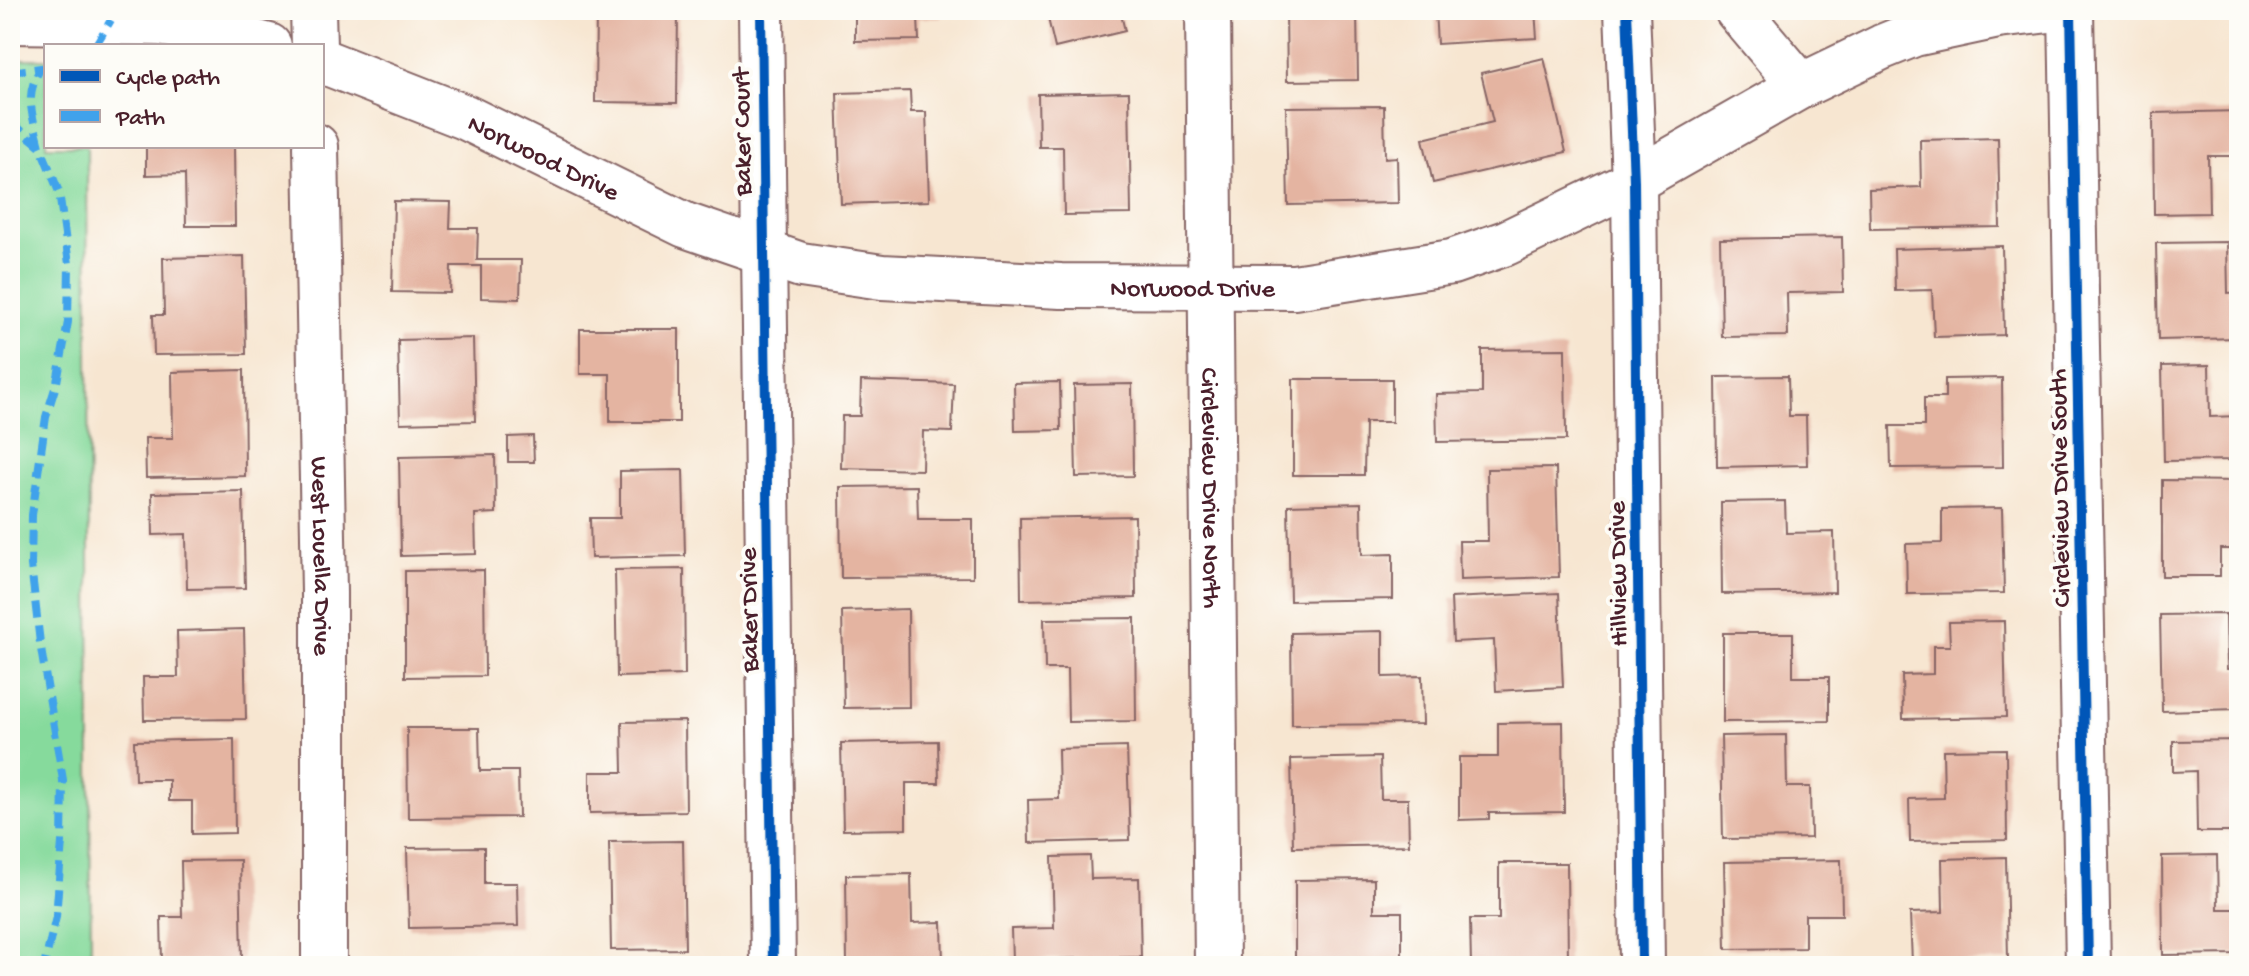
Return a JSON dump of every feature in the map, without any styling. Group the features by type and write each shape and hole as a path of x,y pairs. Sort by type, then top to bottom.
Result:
{"street":[{"path":"313,10 314,44"},
{"name":"Baker Court","path":"761,10 765,254"},
{"name":"Circleview Drive North","path":"1208,10 1217,966"},
{"name":"Hillview Drive","path":"1627,10 1634,181 1642,966"},
{"path":"1737,10 1801,86"},
{"name":"Norwood Drive","path":"324,62 465,117 685,225 801,265 882,277 1061,286 1294,287 1452,262 1506,243 1634,181 1801,86 1882,47 1914,34 1998,16 2049,10"},
{"name":"Circleview Drive South","path":"2071,10 2088,966"},
{"path":"10,21 159,23 216,32 261,44"},
{"name":"West Louella Drive","path":"316,148 324,593 324,966"},
{"name":"Baker Drive","path":"765,254 773,966"}],"green space":[{"path":"10,59 44,59 44,148 87,148 91,966 10,966"}],"building":[{"path":"596,10 678,10 677,103 595,102"},
{"path":"855,10 940,10 941,18 918,18 919,40 855,41"},
{"path":"1046,10 1120,10 1125,31 1055,48"},
{"path":"1286,10 1357,10 1358,80 1287,81"},
{"path":"1435,10 1535,10 1537,38 1437,44"},
{"path":"1544,58 1566,152 1433,183 1423,139 1493,122 1481,73"},
{"path":"910,91 911,112 926,112 929,201 841,204 837,93"},
{"path":"1129,92 1131,214 1064,215 1063,147 1039,147 1038,94"},
{"path":"1384,106 1385,158 1397,157 1398,203 1288,205 1286,107"},
{"path":"2239,111 2239,156 2208,156 2209,213 2154,214 2153,113"},
{"path":"1998,138 2000,227 1870,229 1869,189 1921,187 1920,140"},
{"path":"146,148 234,148 235,226 186,226 185,174 146,175"},
{"path":"394,201 451,202 450,228 478,228 477,260 521,260 520,299 481,298 481,266 451,266 450,293 392,292"},
{"path":"1842,237 1843,292 1787,293 1788,336 1722,337 1720,239"},
{"path":"2227,242 2228,293 2239,292 2239,338 2158,340 2156,243"},
{"path":"2002,246 2004,335 1934,337 1932,290 1895,291 1894,249"},
{"path":"244,256 246,354 154,355 153,315 164,315 163,258"},
{"path":"580,329 679,329 679,422 610,422 610,374 580,374"},
{"path":"473,338 475,421 400,423 398,340"},
{"path":"1565,349 1566,440 1437,442 1436,394 1482,393 1482,350"},
{"path":"2209,365 2210,417 2239,416 2239,460 2164,461 2162,366"},
{"path":"244,370 245,476 146,478 145,438 173,438 172,372"},
{"path":"1788,376 1789,416 1806,416 1807,465 1717,467 1716,377"},
{"path":"2002,378 2003,467 1891,468 1890,426 1924,426 1924,398 1945,398 1945,379"},
{"path":"1293,379 1392,379 1392,422 1365,422 1364,475 1293,475"},
{"path":"861,381 954,384 952,432 923,431 922,470 841,468 842,416 860,416"},
{"path":"1060,382 1061,430 1015,431 1014,383"},
{"path":"1132,384 1133,476 1076,477 1074,385"},
{"path":"533,436 534,462 508,462 508,437"},
{"path":"495,455 496,513 475,514 476,554 401,556 399,457"},
{"path":"1556,468 1559,577 1460,580 1459,541 1488,541 1487,469"},
{"path":"683,470 685,556 591,558 590,518 620,518 620,471"},
{"path":"2162,480 2239,481 2236,549 2220,549 2220,576 2162,576"},
{"path":"917,486 918,519 973,519 973,577 841,578 840,487"},
{"path":"243,491 245,588 187,589 186,534 153,535 152,493"},
{"path":"1785,501 1786,533 1834,532 1835,592 1722,594 1721,502"},
{"path":"1361,503 1362,555 1393,554 1393,599 1290,601 1288,505"},
{"path":"2002,508 2004,593 1907,594 1906,544 1942,543 1942,509"},
{"path":"1135,516 1136,598 1021,600 1020,518"},
{"path":"684,569 685,675 617,677 615,570"},
{"path":"484,570 485,676 405,677 405,571"},
{"path":"1559,593 1563,687 1496,691 1494,640 1453,642 1451,598"},
{"path":"908,609 909,707 844,708 842,611"},
{"path":"2226,614 2227,669 2239,669 2239,709 2162,711 2160,615"},
{"path":"1135,618 1136,721 1068,722 1067,669 1045,669 1044,619"},
{"path":"2004,621 2006,717 1903,719 1902,675 1933,674 1933,646 1950,646 1949,622"},
{"path":"244,629 246,719 144,720 143,677 178,677 177,631"},
{"path":"1383,631 1383,677 1422,676 1423,724 1292,725 1291,633"},
{"path":"1723,633 1793,633 1793,677 1829,677 1829,721 1723,722"},
{"path":"685,721 686,811 590,813 590,772 623,772 622,722"},
{"path":"1563,722 1564,812 1489,813 1489,819 1459,820 1459,757 1498,757 1498,723"},
{"path":"407,728 479,728 480,771 518,771 519,817 408,818"},
{"path":"1786,735 1787,787 1810,787 1811,838 1723,839 1721,736"},
{"path":"234,739 235,833 192,834 192,801 169,801 169,780 135,780 134,741"},
{"path":"2239,740 2239,832 2197,832 2196,771 2173,772 2173,741"},
{"path":"938,741 939,783 906,783 906,829 843,830 841,743"},
{"path":"1127,747 1130,840 1029,843 1028,800 1059,799 1058,749"},
{"path":"2006,749 2007,840 1910,842 1909,799 1944,798 1943,750"},
{"path":"1380,757 1381,799 1408,799 1409,845 1293,847 1291,759"},
{"path":"683,841 685,949 611,950 609,842"},
{"path":"484,847 484,883 517,883 518,926 409,928 407,848"},
{"path":"2217,855 2218,909 2239,909 2239,954 2163,955 2162,856"},
{"path":"1090,856 1091,879 1139,878 1141,957 1012,960 1011,929 1054,928 1052,857"},
{"path":"2006,857 2008,961 1912,963 1910,913 1943,912 1942,859"},
{"path":"240,860 242,960 162,962 161,917 182,917 181,861"},
{"path":"1841,860 1842,915 1805,915 1805,948 1726,949 1724,862"},
{"path":"1499,863 1567,863 1568,964 1471,965 1470,919 1499,919"},
{"path":"911,874 912,923 942,922 943,965 847,966 846,875"},
{"path":"1374,879 1374,912 1402,912 1402,966 1295,966 1295,880"}],"marked path":[{"path":"96,44 111,20"},
{"path":"10,72 41,68 31,97 32,116 40,146"},
{"path":"10,121 40,146 59,192 69,264 68,322 57,382 46,417 32,515 31,565 40,643 63,780 56,917 44,966"}],"cycle path":[{"path":"761,10 773,966"},
{"path":"1627,10 1634,181 1642,966"},
{"path":"2071,10 2088,966"}]}
